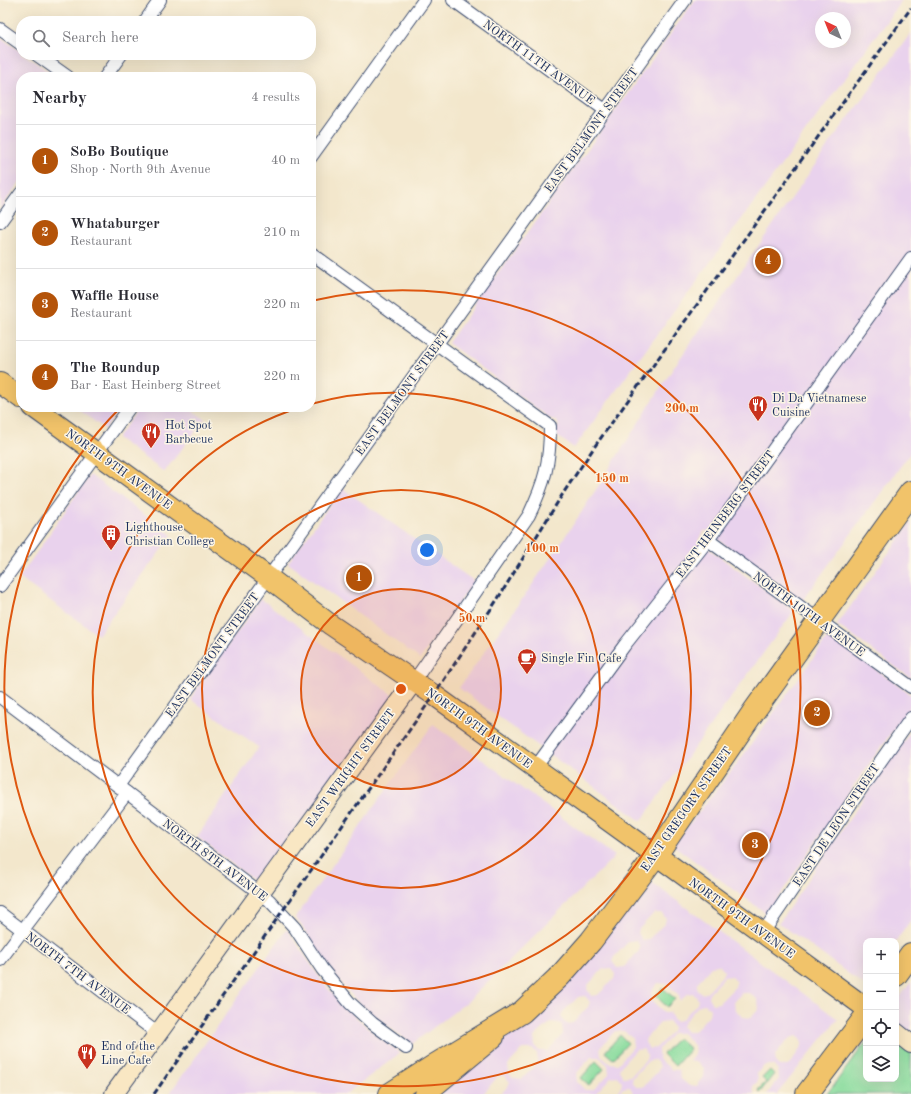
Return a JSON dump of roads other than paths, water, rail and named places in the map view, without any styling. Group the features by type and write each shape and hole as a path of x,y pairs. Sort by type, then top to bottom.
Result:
{"highway":[{"name":"EAST GREGORY STREET","path":"522,1012 560,976 581,952 656,855 722,757 911,492"},
{"path":"899,970 911,954"},
{"path":"390,1094 522,1012"},
{"path":"807,1094 863,1020"}],"main road":[{"path":"0,383 16,394"},
{"name":"NORTH 9TH AVENUE","path":"40,412 268,577 331,625 414,681 863,1006"},
{"name":"EAST GREGORY STREET","path":"425,1094 522,1012"}],"street":[{"path":"149,16 160,0"},
{"path":"316,150 424,0"},
{"name":"NORTH 11TH AVENUE","path":"453,0 605,110"},
{"name":"EAST BELMONT STREET","path":"0,960 23,931 268,577 438,344 685,0"},
{"path":"0,29 16,40"},
{"path":"44,60 61,72"},
{"path":"109,72 117,60"},
{"path":"0,222 16,200"},
{"path":"316,257 438,344"},
{"name":"EAST HEINBERG STREET","path":"535,768 624,646 708,540 911,258"},
{"name":"EAST WRIGHT STREET","path":"114,1094 414,681 529,515 539,496 546,476 550,450 550,426 438,344"},
{"path":"0,586 126,412"},
{"name":"NORTH 10TH AVENUE","path":"708,540 911,687"},
{"name":"NORTH 8TH AVENUE","path":"0,697 269,900 295,928 322,969 350,1002 372,1023 406,1048"},
{"name":"EAST DE LEON STREET","path":"762,934 911,718"},
{"name":"NORTH 7TH AVENUE","path":"0,913 157,1033"},
{"path":"899,1034 911,1044"}],"railway":[{"path":"154,1094 434,695 497,600 564,492 595,446 911,8"}],"place":[{"name":"The Roundup","path":"768,261"},
{"name":"Di Da Vietnamese Cuisine","path":"758,422"},
{"name":"Hot Spot Barbecue","path":"151,449"},
{"name":"Lighthouse Christian College","path":"111,551"},
{"name":"SoBo Boutique","path":"359,578"},
{"name":"Single Fin Cafe","path":"527,675"},
{"name":"Whataburger","path":"817,713"},
{"name":"Waffle House","path":"755,845"},
{"name":"End of the Line Cafe","path":"87,1070"}]}
